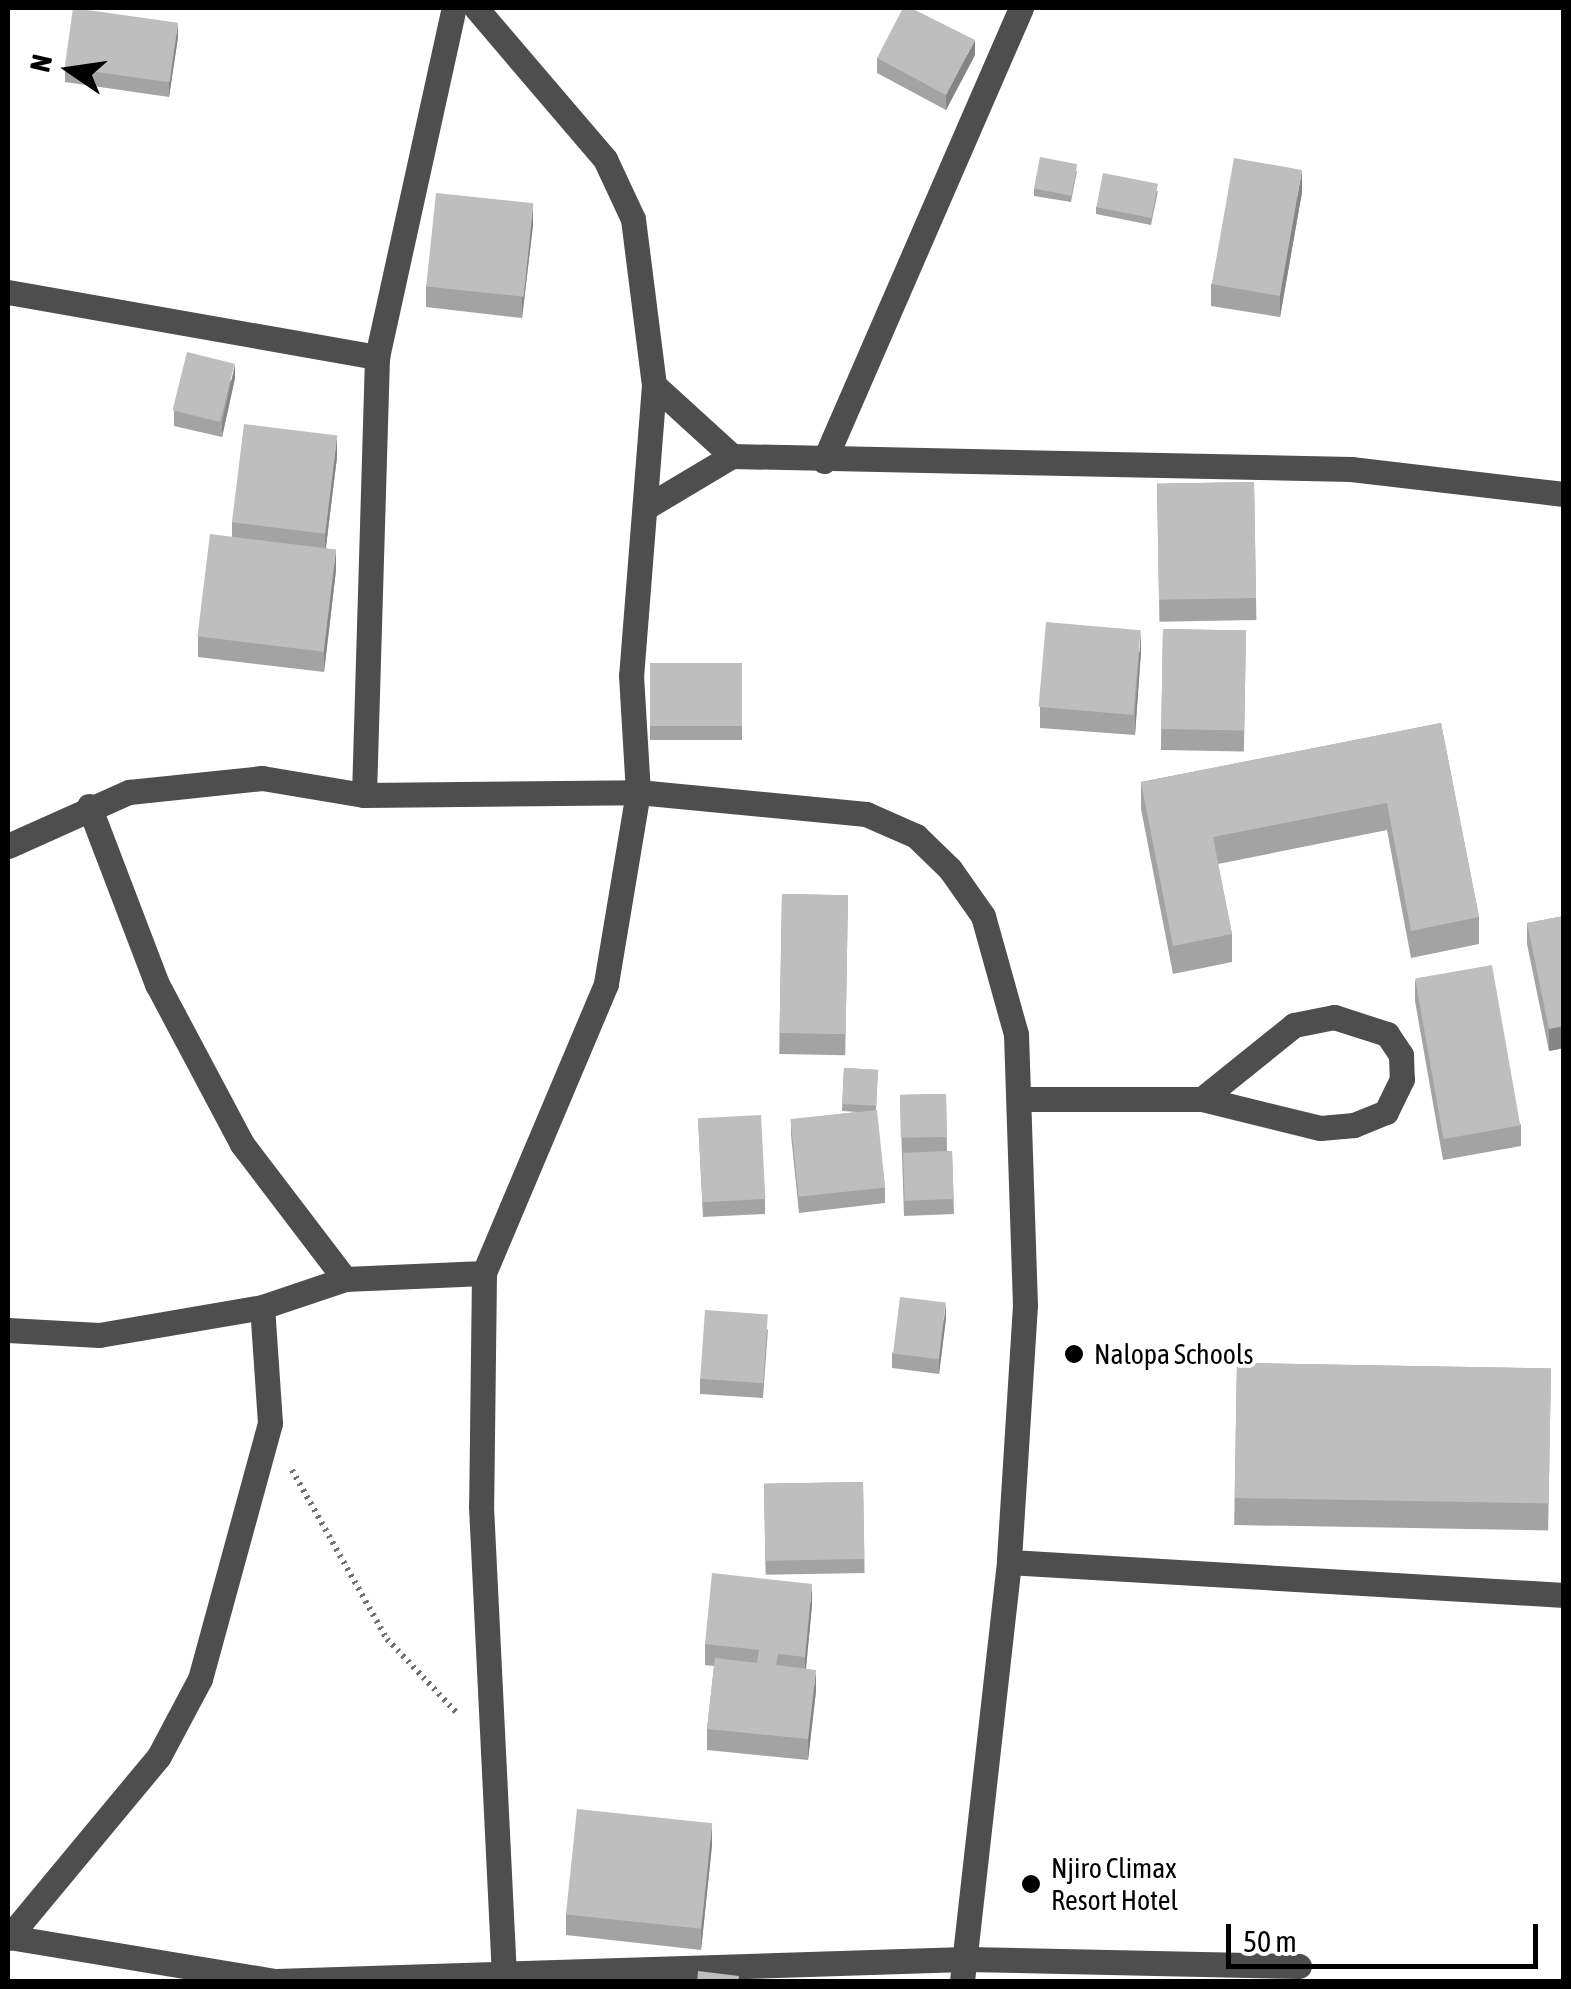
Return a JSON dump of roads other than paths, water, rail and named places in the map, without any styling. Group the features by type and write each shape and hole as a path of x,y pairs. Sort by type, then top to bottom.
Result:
{"street":[{"path":"364,796 377,357 454,8"},
{"path":"476,8 606,159 633,219 654,385 648,506 630,675 638,792 606,984 484,1273 481,1506 504,1978"},
{"path":"824,460 1021,8"},
{"path":"8,292 377,357"},
{"path":"654,385 732,456"},
{"path":"648,506 732,456 1351,469 1564,494"},
{"path":"8,846 89,806 162,783 242,779 364,796 638,792 866,814 916,836 982,916 1016,1034 1021,1099 1025,1305 1009,1562 964,1970"},
{"path":"89,806 157,984 242,1144 345,1279"},
{"path":"1021,1099 1202,1099 1320,1128 1354,1125 1386,1112 1402,1080 1401,1055 1366,1024 1334,1017 1294,1025 1202,1099"},
{"path":"8,1330 99,1335 262,1307 345,1279 484,1273"},
{"path":"8,1938 158,1756 200,1678 270,1424 262,1307"},
{"path":"1009,1562 1564,1595"},
{"path":"8,1938 276,1981 1299,1966"}],"place":[{"name":"Nalopa Schools","path":"1074,1354"},
{"name":"Njiro Climax Resort Hotel","path":"1031,1884"}]}
